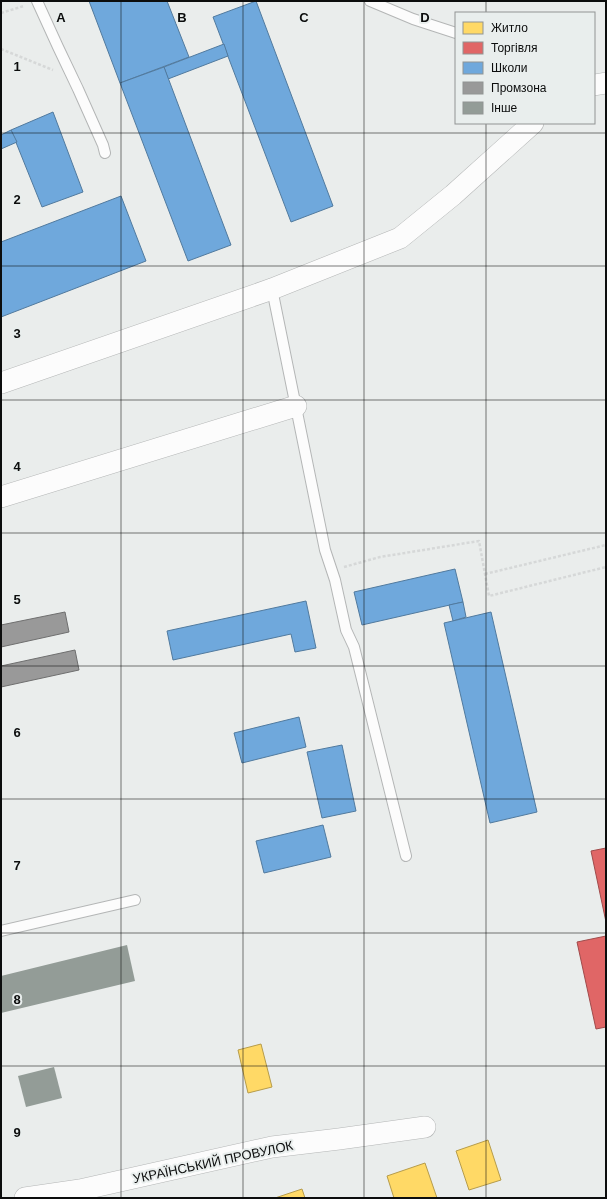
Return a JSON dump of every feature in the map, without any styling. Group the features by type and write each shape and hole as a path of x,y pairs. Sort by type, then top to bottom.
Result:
{"street":[{"path":"595,85 606,83"},
{"path":"1,383 173,325 272,289 400,238 452,195 532,124"},
{"path":"1,497 296,406"},
{"name":"УКРАЇНСЬКИЙ ПРОВУЛОК","path":"25,1198 80,1190 272,1147 425,1127"}],"lane":[{"path":"37,1 103,145 105,153"},
{"path":"370,1 413,19 455,33"},
{"path":"272,289 325,550 332,571 346,630 354,647 406,856"},
{"path":"1,931 135,900"}],"path":[{"path":"1,13 37,1"},
{"path":"1,49 73,78"},
{"path":"332,571 380,557 479,541 489,596 606,567"},
{"path":"485,574 606,545"}],"building: Житло":[{"path":"261,1044 272,1087 248,1093 238,1050"},
{"path":"488,1140 501,1180 469,1190 456,1151"},
{"path":"425,1163 437,1198 394,1198 387,1176"},
{"path":"302,1189 305,1198 275,1198"}],"building: Торгівля":[{"path":"606,848 606,922 591,851"},
{"path":"606,936 606,1027 596,1029 577,942"}],"building: Школи":[{"path":"89,1 167,1 189,57 120,83"},
{"path":"256,1 333,206 291,222 213,17"},
{"path":"224,44 228,56 168,79 164,67"},
{"path":"164,67 231,245 188,261 120,83"},
{"path":"53,112 83,192 42,207 11,130"},
{"path":"11,130 17,142 1,149 1,135"},
{"path":"121,196 146,261 1,317 1,242"},
{"path":"455,569 463,602 362,625 354,592"},
{"path":"306,601 316,648 295,652 291,634 173,660 167,631"},
{"path":"463,602 466,617 453,621 449,605"},
{"path":"491,612 537,812 490,823 444,623"},
{"path":"299,717 306,747 242,763 234,733"},
{"path":"342,745 356,811 322,818 307,752"},
{"path":"323,825 331,857 264,873 256,841"}],"building: Промзона":[{"path":"65,612 69,632 1,647 1,625"},
{"path":"75,650 79,670 1,687 1,666"}],"building: Інше":[{"path":"127,945 135,981 1,1013 1,976"},
{"path":"54,1067 62,1098 26,1107 18,1076"}]}
